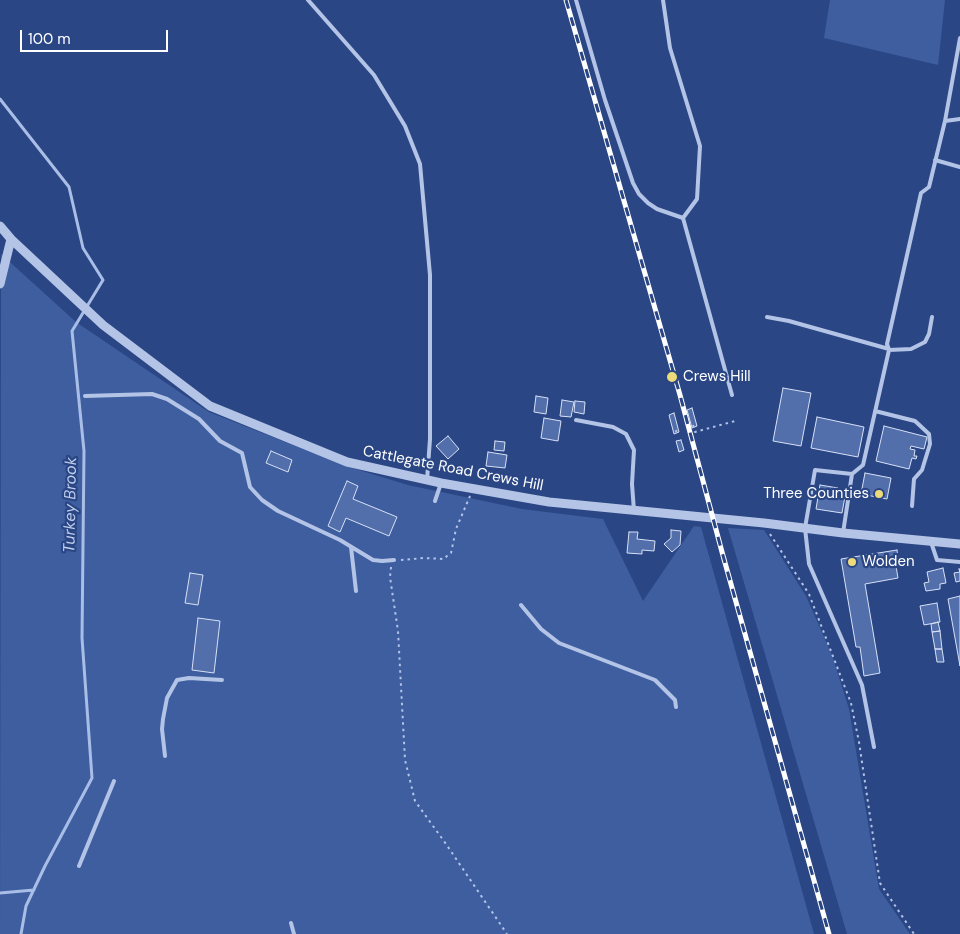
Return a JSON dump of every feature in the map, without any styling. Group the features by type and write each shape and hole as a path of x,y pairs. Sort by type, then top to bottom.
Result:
{"street":[{"name":"Cattlegate Road Crews Hill","path":"0,226 11,239 93,315 210,406 347,462 442,483 549,502 764,523 843,534 960,544"},
{"path":"0,284 11,239"}],"lane":[{"path":"308,0 374,75 405,126 420,164 430,275 430,439 427,480"},
{"path":"576,0 605,100 633,183 639,194 648,203 683,218"},
{"path":"663,0 670,48 700,146 697,198 683,218"},
{"path":"843,534 852,474 863,465 889,349 887,344 920,193 929,187 945,121 960,38"},
{"path":"945,121 960,119"},
{"path":"935,160 960,167"},
{"path":"683,218 732,395"},
{"path":"767,317 789,321 889,349 911,349 926,342 932,317"},
{"path":"85,396 152,394 167,399 199,419 220,441 242,453 250,487 262,500 278,511 340,540 372,560 394,560"},
{"path":"876,411 914,421 929,434 930,444 922,470 914,479 912,506"},
{"path":"576,420 613,427 626,434 634,450 632,484 634,511"},
{"path":"852,474 815,470 805,528 809,564 862,685 874,747"},
{"path":"435,501 442,483"},
{"path":"931,542 937,560 960,562"},
{"path":"351,547 356,591"},
{"path":"521,605 541,629 559,643 652,678 675,700 676,707"},
{"path":"165,756 162,729 163,719 167,698 177,680 189,678 222,680"},
{"path":"79,866 114,780"},
{"path":"291,923 294,934"}],"path":[{"path":"693,426 695,432 735,421"},
{"path":"676,430 677,436"},
{"path":"473,489 456,529 451,553 444,559 394,560 390,577 398,631 405,760 414,801 446,844 507,934"},
{"path":"764,523 809,594 851,703 859,742 880,883 914,934"}],"shaded area":[{"path":"830,0 945,0 938,65 824,38"},
{"path":"1,254 76,322 209,412 346,466 408,485 522,509 603,519 643,601 694,526 701,527 814,934 0,934"},
{"path":"728,528 764,530 806,596 832,655 849,709 879,889 910,934 847,934"}],"building":[{"path":"783,388 811,393 801,446 773,441"},
{"path":"536,396 548,398 546,414 534,412"},
{"path":"562,400 574,402 571,417 560,416"},
{"path":"575,401 585,402 584,414 574,412"},
{"path":"692,408 697,426 692,428 687,410"},
{"path":"674,413 679,432 674,434 669,415"},
{"path":"817,417 864,427 858,457 811,448"},
{"path":"544,418 561,421 558,441 541,438"},
{"path":"884,426 927,437 924,449 911,446 910,449 915,450 914,456 917,456 916,459 912,458 909,469 876,461"},
{"path":"448,436 459,449 448,459 436,446"},
{"path":"681,440 684,450 679,452 676,441"},
{"path":"495,441 505,442 504,451 494,450"},
{"path":"271,451 292,460 288,472 266,463"},
{"path":"488,452 507,455 505,468 486,466"},
{"path":"865,473 891,478 887,499 861,494"},
{"path":"347,481 358,486 353,499 397,517 389,536 346,518 340,532 328,526"},
{"path":"820,485 838,488 837,495 845,496 842,513 816,509"},
{"path":"671,530 681,531 680,545 672,552 664,544 671,538"},
{"path":"629,532 638,532 637,539 655,541 654,551 642,550 642,554 627,553"},
{"path":"897,550 898,560 895,560 898,578 865,584 880,673 864,676 860,647 856,647 841,559"},
{"path":"943,568 946,583 940,584 940,589 926,591 924,583 929,582 927,572"},
{"path":"960,572 960,581 956,582 954,573"},
{"path":"190,573 203,575 198,605 185,603"},
{"path":"960,596 960,666 948,599"},
{"path":"937,603 940,622 924,625 920,606"},
{"path":"198,618 220,621 214,673 192,670"},
{"path":"938,622 940,631 932,632 931,624"},
{"path":"940,631 942,649 935,649 932,632"},
{"path":"935,649 942,649 944,662 937,662"}],"waterway":[{"name":"Turkey Brook","path":"0,99 69,187 83,248 103,280 72,331 84,451 82,638 92,778 26,906 21,934"},
{"path":"0,893 34,890"}],"railway":[{"path":"566,0 680,395 829,934"}],"place":[{"name":"Crews Hill","path":"672,377"},
{"name":"Three Counties","path":"879,494"},
{"name":"Wolden","path":"852,562"}]}
